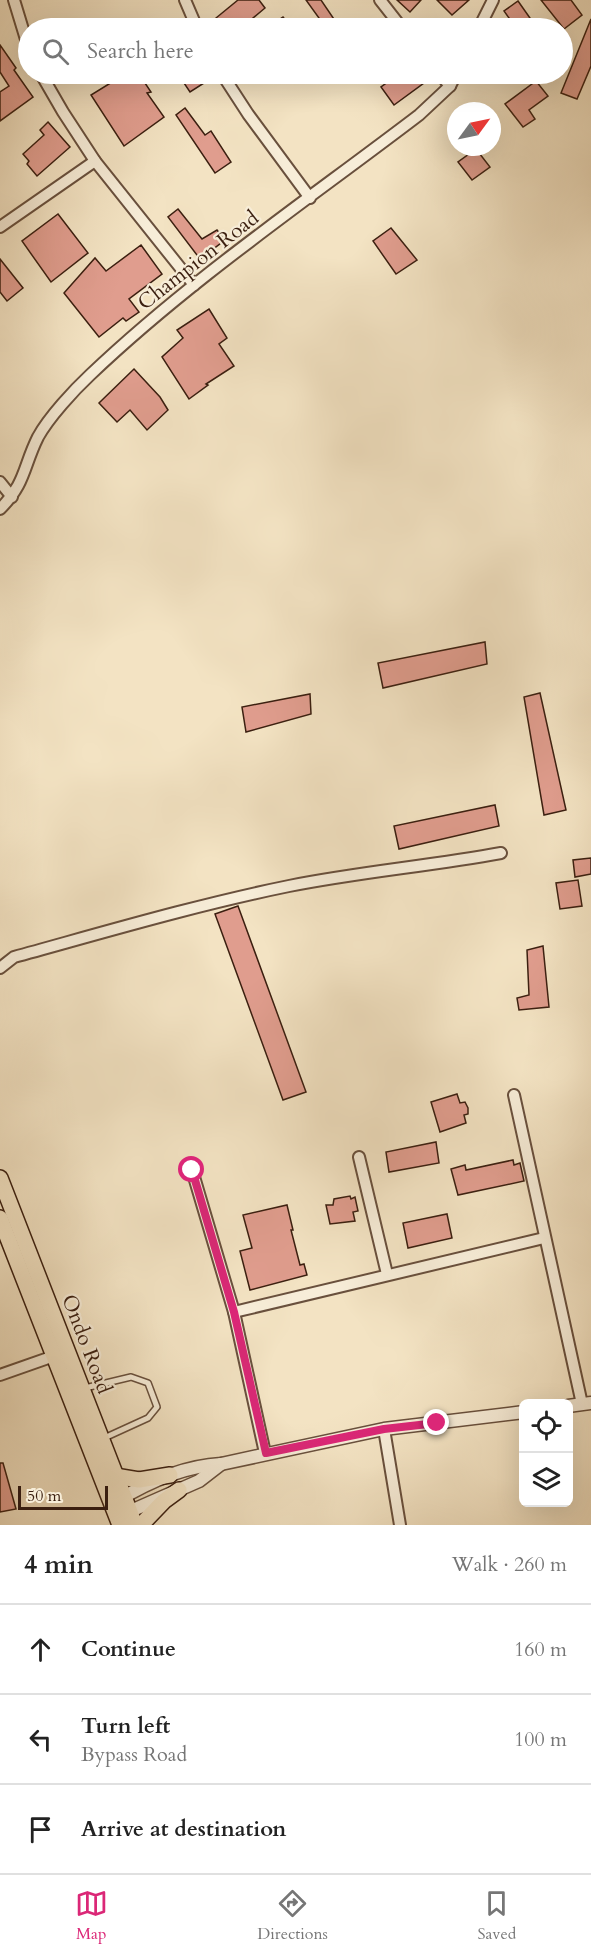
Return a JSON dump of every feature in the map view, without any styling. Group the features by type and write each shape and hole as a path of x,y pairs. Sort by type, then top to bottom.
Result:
{"main road":[{"name":"Ondo Road","path":"0,1178 115,1476 123,1513"},
{"name":"Ondo Road","path":"1,1223 54,1356 123,1513"},
{"path":"115,1476 139,1480 170,1475"},
{"path":"141,1525 164,1501 179,1490"}],"street":[{"path":"14,0 19,18"},
{"path":"185,0 193,18"},
{"path":"380,0 394,18"},
{"path":"484,18 493,0"},
{"path":"47,84 95,161 194,285"},
{"path":"228,84 310,198"},
{"name":"Champion Road","path":"0,509 21,484 38,437 67,399 90,375 194,285 419,115 450,86"},
{"path":"0,227 95,161"},
{"path":"0,482 12,497"},
{"path":"0,968 15,957 214,903 290,886 501,853"},
{"path":"514,1095 544,1238 586,1403"},
{"path":"359,1157 387,1274"},
{"path":"192,1170 234,1312 266,1453"},
{"path":"234,1312 544,1238"},
{"path":"0,1375 54,1356"},
{"path":"123,1513 170,1475 199,1467 384,1429 519,1413"},
{"path":"384,1429 400,1525"},
{"path":"123,1513 208,1476 221,1464"}],"lane":[{"path":"82,1389 131,1377 148,1383 157,1407 154,1413 148,1418 101,1439"}],"building":[{"path":"238,0 259,0 265,8 253,18 216,18"},
{"path":"306,0 321,0 333,18 319,18"},
{"path":"397,0 421,0 410,12"},
{"path":"437,0 469,0 452,15"},
{"path":"541,0 571,0 582,15 573,22 573,18 555,18"},
{"path":"518,1 530,18 509,18 504,11"},
{"path":"591,19 591,66 577,99 561,93 565,84 573,84 573,63"},
{"path":"0,45 16,68 14,70 18,76 18,84 24,84 33,97 0,121 0,92 9,86 0,72"},
{"path":"109,84 146,84 151,92 147,93 164,117 124,146 91,95"},
{"path":"185,84 202,84 190,92"},
{"path":"385,84 423,84 394,105 381,87"},
{"path":"532,84 538,84 548,96 529,110 535,119 523,127 505,104"},
{"path":"185,108 205,135 211,131 231,162 215,173 176,115"},
{"path":"48,122 70,147 37,176 27,164 29,161 23,154 44,135 40,130"},
{"path":"466,156 481,156 490,167 472,180 458,162"},
{"path":"178,209 202,239 217,230 225,240 200,259 168,217"},
{"path":"58,214 88,253 51,282 22,241"},
{"path":"391,228 417,260 396,274 373,241"},
{"path":"141,245 162,274 129,299 139,312 126,321 123,318 99,337 64,293 95,258 106,271"},
{"path":"0,259 23,288 7,301 0,292"},
{"path":"209,309 227,338 219,344 234,366 206,384 208,385 189,399 162,357 183,338 177,330"},
{"path":"134,369 160,397 168,410 147,430 130,410 117,422 99,403"},
{"path":"485,642 487,664 383,688 378,663"},
{"path":"540,693 566,810 544,815 524,697"},
{"path":"310,694 311,714 246,732 242,707"},
{"path":"495,805 499,826 399,849 394,826"},
{"path":"591,858 591,874 575,877 573,860"},
{"path":"578,880 582,906 560,909 556,883"},
{"path":"238,906 306,1092 283,1100 215,914"},
{"path":"543,946 549,1007 519,1010 517,998 529,995 527,950"},
{"path":"457,1094 460,1103 465,1102 468,1108 468,1114 464,1115 466,1123 440,1132 431,1102"},
{"path":"436,1142 439,1163 389,1172 386,1152"},
{"path":"513,1160 514,1165 520,1163 524,1181 458,1195 451,1169 465,1165 466,1170"},
{"path":"350,1196 351,1199 355,1197 358,1211 353,1212 355,1221 330,1224 326,1205 333,1205 334,1199"},
{"path":"287,1205 300,1265 304,1264 307,1275 250,1290 240,1251 252,1248 243,1215"},
{"path":"447,1214 452,1238 408,1248 403,1223"},
{"path":"0,1463 3,1463 16,1509 0,1512"}],"route":[{"path":"192,1170 234,1312 266,1453 384,1429 437,1423"}]}
